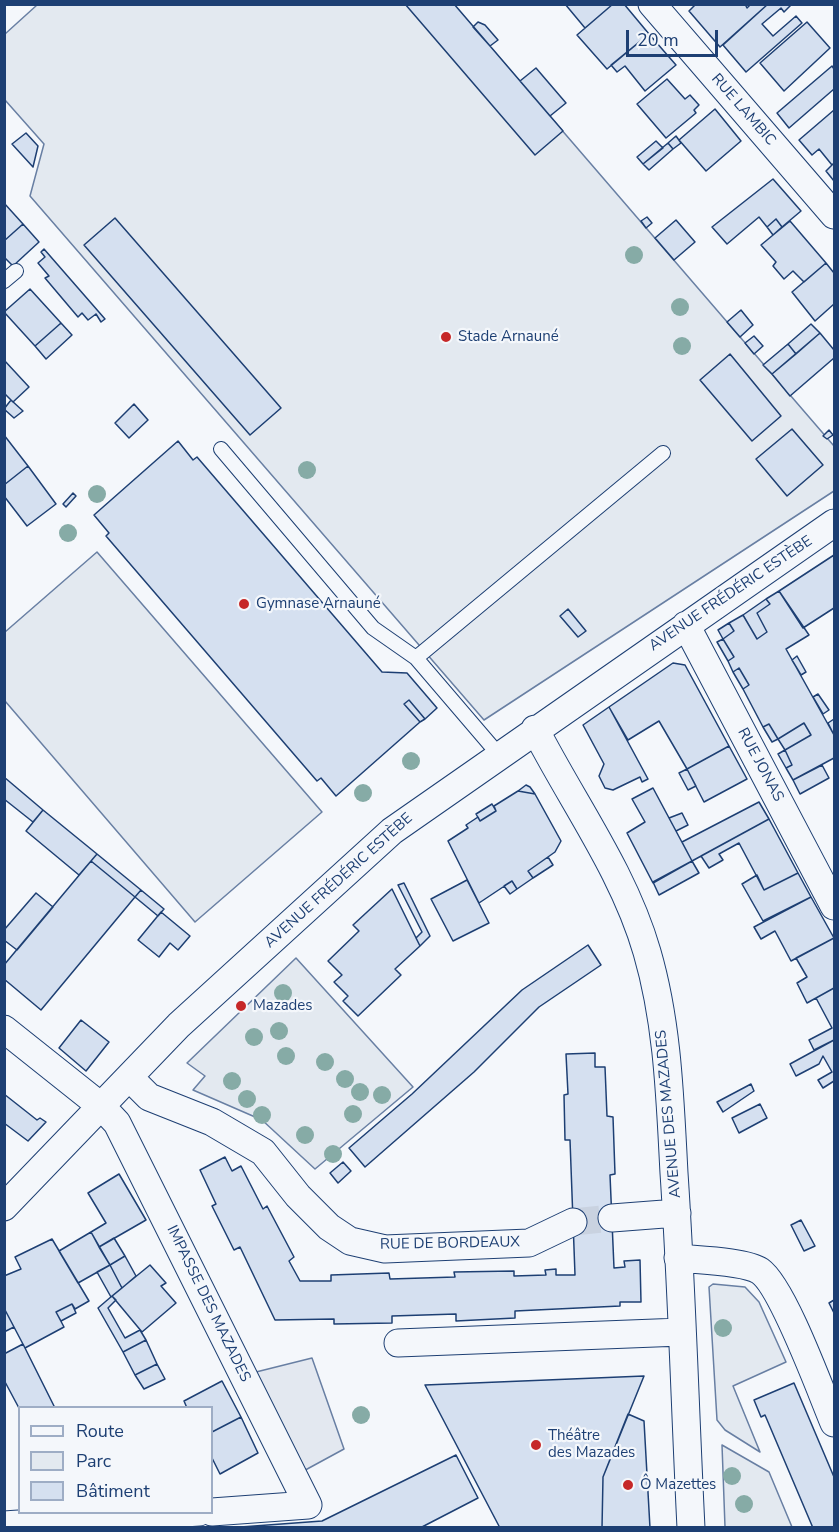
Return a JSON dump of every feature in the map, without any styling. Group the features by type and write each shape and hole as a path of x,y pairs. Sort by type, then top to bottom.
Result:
{"street":[{"name":"RUE LAMBIC","path":"652,4 834,215"},
{"name":"AVENUE FRÉDÉRIC ESTÈBE","path":"4,1207 179,1025 392,831 499,754 834,524"},
{"name":"RUE JONAS","path":"686,625 834,906"},
{"name":"AVENUE DES MAZADES","path":"535,729 630,904 647,952 660,1006 669,1075 691,1527"},
{"name":"IMPASSE DES MAZADES","path":"4,1029 102,1107 117,1123 308,1505 213,1512"},
{"name":"RUE DE BORDEAUX","path":"130,1078 149,1096 212,1122 263,1152 298,1196 329,1227 350,1241 386,1249 529,1243 573,1222"},
{"path":"612,1218 677,1213"},
{"path":"678,1258 717,1261 759,1270 777,1290 834,1423"},
{"path":"398,1343 681,1332"},
{"path":"4,1526 171,1514"}],"lane":[{"path":"4,281 16,271"},
{"path":"221,449 373,628 416,658 499,754"},
{"path":"416,658 663,453"}],"green space":[{"name":"Stade Arnauné","path":"37,5 454,5 834,446 834,491 484,720 30,196 44,144 5,100 5,34"},
{"path":"97,552 322,812 195,922 5,701 5,632"},
{"path":"296,958 413,1087 315,1169 262,1120 193,1090 205,1076 187,1063"},
{"path":"713,1284 745,1287 759,1302 786,1362 733,1386 760,1452 725,1430 717,1420 709,1287"},
{"path":"722,1445 769,1472 792,1527 725,1527"}],"shaded area":[{"path":"312,1358 344,1449 298,1474 252,1373"}],"building":[{"path":"405,4 454,4 563,131 535,155"},
{"path":"565,4 613,4 585,28"},
{"path":"613,4 624,4 649,34 607,69 577,35"},
{"path":"696,4 745,4 747,8 751,4 768,4 720,47 689,11"},
{"path":"768,4 792,4 784,12 781,8 762,24 773,36 796,16 802,23 746,72 723,45"},
{"path":"478,22 485,25 498,40 490,46 473,27"},
{"path":"807,22 830,48 784,91 760,63"},
{"path":"649,34 676,65 645,91 625,66 617,72 611,65"},
{"path":"832,66 834,89 789,128 777,113"},
{"path":"536,68 566,103 550,116 520,81"},
{"path":"667,79 685,99 690,95 699,105 694,110 696,113 666,138 637,104"},
{"path":"715,109 741,141 706,171 679,140"},
{"path":"834,110 834,163 832,165 819,149 812,155 799,140"},
{"path":"26,133 38,146 33,167 12,144"},
{"path":"676,136 681,143 673,149 668,143"},
{"path":"656,141 663,148 643,164 637,157"},
{"path":"668,143 673,149 649,170 643,164"},
{"path":"834,163 834,181 826,171"},
{"path":"773,179 801,211 782,227 776,219 767,227 759,217 727,244 712,227"},
{"path":"4,203 23,224 4,241"},
{"path":"647,217 652,223 646,228 641,221"},
{"path":"115,218 281,408 250,435 84,245"},
{"path":"776,219 782,227 773,235 767,227"},
{"path":"676,220 695,242 674,260 655,238"},
{"path":"790,221 826,263 804,282 793,271 784,279 773,266 776,262 761,245"},
{"path":"23,224 39,242 13,266 4,257 4,241"},
{"path":"44,249 105,319 101,322 96,314 88,320 82,313 78,317 45,278 49,276 38,263 45,257 41,252"},
{"path":"826,263 834,273 834,304 815,321 792,292"},
{"path":"30,289 61,323 35,346 4,312"},
{"path":"741,310 753,325 740,337 727,322"},
{"path":"61,323 72,335 46,359 35,346"},
{"path":"811,324 820,333 796,354 788,344"},
{"path":"820,333 834,350 834,358 790,396 772,374"},
{"path":"754,336 763,346 754,354 745,343"},
{"path":"788,344 796,354 772,374 763,365"},
{"path":"730,354 781,416 752,441 700,380"},
{"path":"4,360 29,387 13,402 4,393"},
{"path":"11,400 23,411 14,418 4,409"},
{"path":"134,404 148,420 129,438 115,423"},
{"path":"792,429 823,465 787,496 756,459"},
{"path":"829,430 833,435 827,439 823,436"},
{"path":"4,435 28,466 4,485"},
{"name":"Gymnase Arnauné","path":"178,441 193,460 197,457 382,672 407,673 437,708 425,719 409,700 404,704 420,722 336,796 321,778 317,781 106,536 109,533 94,515"},
{"path":"28,466 56,504 27,526 4,496 4,485"},
{"path":"73,493 76,496 66,507 63,504"},
{"path":"834,555 834,608 803,628 779,591"},
{"path":"779,591 809,635 786,649 834,735 834,758 793,780 786,768 792,765 785,750 811,735 804,723 778,739 769,724 763,727 743,689 749,685 739,668 733,672 728,661 734,657 723,639 734,631 729,623 743,615 757,639 767,632 757,613 770,604 766,599"},
{"path":"766,599 770,604 757,613 767,632 757,639 743,615"},
{"path":"568,609 586,631 578,637 560,616"},
{"path":"729,623 734,631 723,639 718,630"},
{"path":"723,639 734,657 728,661 717,642"},
{"path":"797,656 806,672 801,675 792,660"},
{"path":"673,663 685,665 729,746 687,769 659,721 628,740 609,707"},
{"path":"739,668 749,685 743,689 733,672"},
{"path":"818,694 829,710 823,714 813,697"},
{"path":"409,700 425,719 420,722 404,704"},
{"path":"609,707 648,779 642,782 640,777 613,790 605,788 599,776 604,764 583,725"},
{"path":"834,719 834,735 828,723"},
{"path":"804,723 811,735 785,750 778,739"},
{"path":"769,724 778,739 772,742 763,727"},
{"path":"729,746 747,779 704,802 687,769"},
{"path":"785,750 792,765 786,768 778,754"},
{"path":"822,765 829,778 800,794 793,780"},
{"path":"687,769 696,786 688,790 679,773"},
{"path":"4,777 43,810 33,822 4,799"},
{"path":"526,785 530,787 535,794 518,791"},
{"path":"653,788 692,861 653,883 627,833 645,822 632,799"},
{"path":"518,791 535,794 561,841 555,852 528,871 533,878 517,889 512,881 479,903 448,841 468,828 466,825 478,817 480,821 496,811 494,806"},
{"path":"759,802 769,819 692,861 682,842"},
{"path":"492,804 496,811 480,821 476,814"},
{"path":"43,810 97,854 79,875 26,831"},
{"path":"682,813 688,825 676,831 669,818"},
{"path":"769,819 798,873 764,890 739,843 719,854 723,860 709,868 701,856"},
{"path":"97,854 141,890 135,897 91,861"},
{"path":"548,857 553,865 533,878 528,871"},
{"path":"91,861 135,897 41,1010 4,979 4,965"},
{"path":"692,861 699,873 659,895 653,882"},
{"path":"798,873 811,897 763,921 742,884 757,875 764,890"},
{"path":"467,880 489,923 453,941 431,899"},
{"path":"512,881 517,889 510,894 504,886"},
{"path":"404,883 430,936 420,946 416,938 422,932 398,885"},
{"path":"392,889 420,946 395,969 401,975 358,1016 343,1001 348,996 334,982 342,975 328,961 359,931 353,925"},
{"path":"141,890 164,909 158,916 135,897"},
{"path":"36,893 53,907 17,950 4,940 4,930"},
{"path":"811,897 834,938 791,961 775,931 761,939 754,927"},
{"path":"161,912 190,936 178,950 170,943 159,957 138,940"},
{"path":"834,938 834,988 807,1003 797,983 807,977 796,958"},
{"path":"588,945 601,965 539,1007 474,1072 365,1167 349,1148 412,1094 522,990"},
{"path":"834,988 834,1040 814,1050 809,1040 832,1028 816,998"},
{"path":"81,1020 109,1042 86,1071 59,1048"},
{"path":"834,1040 834,1081 823,1088 818,1080 832,1072 823,1056 819,1064 796,1076 790,1064"},
{"path":"595,1053 595,1067 605,1067 607,1116 613,1117 615,1174 610,1175 614,1268 625,1267 624,1261 640,1260 641,1302 620,1302 620,1306 515,1311 515,1318 456,1321 456,1314 392,1316 392,1323 334,1324 334,1319 275,1320 240,1247 234,1250 212,1206 216,1204 200,1170 225,1157 232,1171 241,1166 263,1209 267,1206 294,1257 289,1261 300,1281 331,1281 331,1275 389,1273 390,1279 455,1277 454,1272 514,1271 514,1276 546,1275 545,1270 556,1269 556,1275 575,1275 570,1140 565,1140 564,1095 568,1094 566,1054"},
{"path":"751,1084 754,1091 723,1112 717,1102"},
{"path":"4,1094 37,1120 40,1118 46,1122 28,1141 4,1123"},
{"path":"760,1104 767,1118 739,1133 732,1118"},
{"path":"343,1162 351,1171 338,1183 330,1173"},
{"path":"119,1174 146,1220 99,1247 91,1232 106,1223 88,1193"},
{"path":"801,1220 815,1246 804,1251 791,1225"},
{"path":"91,1232 110,1265 78,1283 59,1251"},
{"path":"114,1238 125,1256 110,1265 99,1247"},
{"path":"52,1239 89,1301 75,1309 72,1304 56,1312 64,1327 25,1348 4,1308 4,1276 21,1269 15,1257"},
{"path":"125,1256 136,1276 122,1288 110,1265"},
{"path":"110,1265 122,1288 111,1297 97,1272"},
{"path":"150,1265 166,1283 161,1286 176,1303 142,1332 112,1296"},
{"path":"112,1296 116,1300 108,1308 125,1338 140,1330 146,1340 123,1352 98,1308"},
{"path":"834,1300 834,1313 829,1303"},
{"path":"72,1304 76,1313 61,1321 56,1312"},
{"path":"4,1308 14,1327 4,1332"},
{"path":"146,1340 157,1364 135,1375 123,1352"},
{"path":"23,1344 54,1406 18,1406 4,1380 4,1354"},
{"path":"157,1364 165,1379 144,1389 135,1375"},
{"name":"Théâtre des Mazades","path":"644,1376 603,1477 602,1528 500,1528 425,1385"},
{"path":"222,1381 241,1417 213,1431 213,1406 186,1406 184,1401"},
{"path":"794,1383 834,1477 834,1528 813,1528 765,1415 761,1417 754,1400"},
{"path":"628,1414 644,1421 650,1528 602,1528 603,1477"},
{"path":"241,1417 258,1453 220,1474 213,1460 213,1431"},
{"path":"456,1455 478,1498 420,1528 227,1528 322,1521"}],"tunnel":[{"path":"573,1222 612,1218"}],"place":[{"name":"Stade Arnauné","path":"446,337"},
{"name":"Gymnase Arnauné","path":"244,604"},
{"name":"Mazades","path":"241,1006"},
{"name":"Théâtre des Mazades","path":"536,1445"},
{"name":"Ô Mazettes","path":"628,1485"}]}
